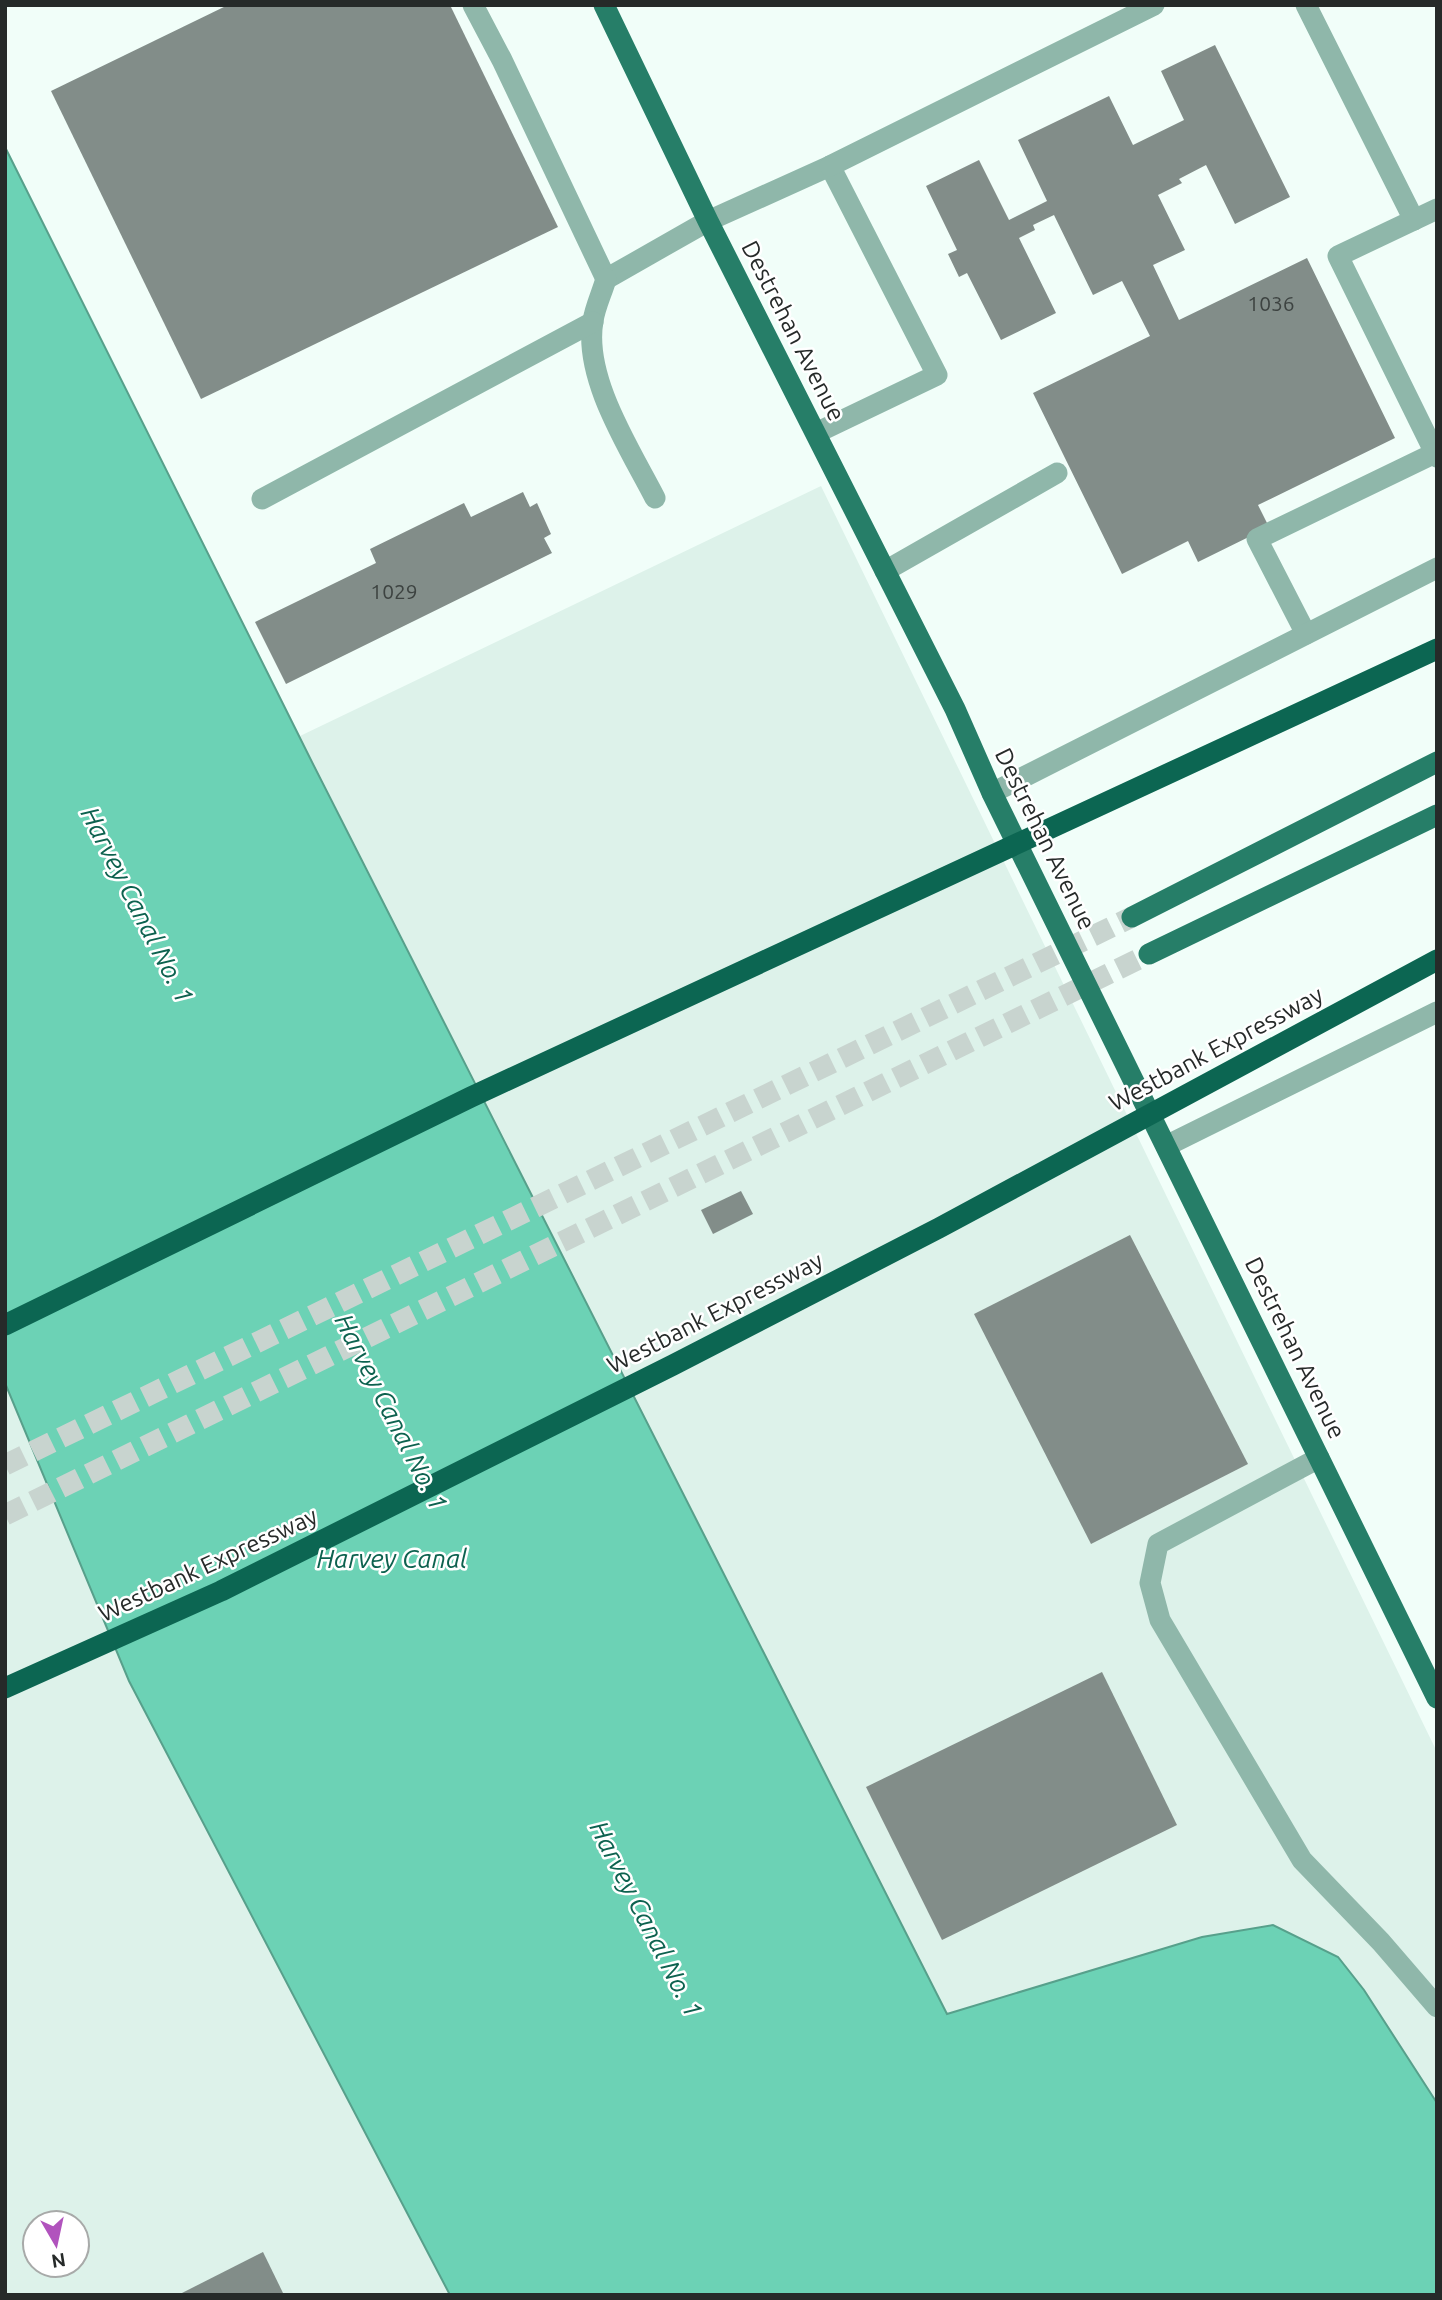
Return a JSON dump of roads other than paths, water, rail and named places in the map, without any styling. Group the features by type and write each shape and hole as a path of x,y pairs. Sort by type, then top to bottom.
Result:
{"highway":[{"path":"5,1325 471,1097 1437,649"},
{"name":"Westbank Expressway","path":"5,1688 221,1591 685,1359 939,1228 1437,960"}],"main road":[{"name":"Destrehan Avenue","path":"604,5 708,221 955,709 992,793 1437,1698"},
{"path":"1132,917 1437,762"},
{"path":"1149,954 1437,815"}],"street":[{"path":"473,5 606,279 593,322 594,362 609,410 655,498"},
{"path":"606,279 708,221 830,166 1154,5"},
{"path":"1306,5 1414,220"},
{"path":"816,433 937,375 830,166"},
{"path":"1306,634 1256,539 1436,455 1338,256 1437,209"},
{"path":"262,499 593,322"},
{"path":"885,571 1056,473"},
{"path":"992,793 1437,568"},
{"path":"1166,1146 1437,1012"},
{"path":"1319,1458 1158,1544 1150,1583 1160,1620 1302,1860 1381,1942 1437,2007"}],"water":[{"name":"Harvey Canal","path":"5,147 312,762 947,2014 1202,1937 1273,1925 1338,1957 1364,1990 1437,2103 1437,2295 450,2295 129,1681 5,1383"}],"tunnel":[{"path":"5,1465 1132,917"},
{"path":"5,1515 1149,954"}],"water label":[{"name":"Harvey Canal No. 1","path":"137,905"},
{"name":"Harvey Canal No. 1","path":"391,1412"},
{"name":"Harvey Canal No. 1","path":"646,1919"}]}
